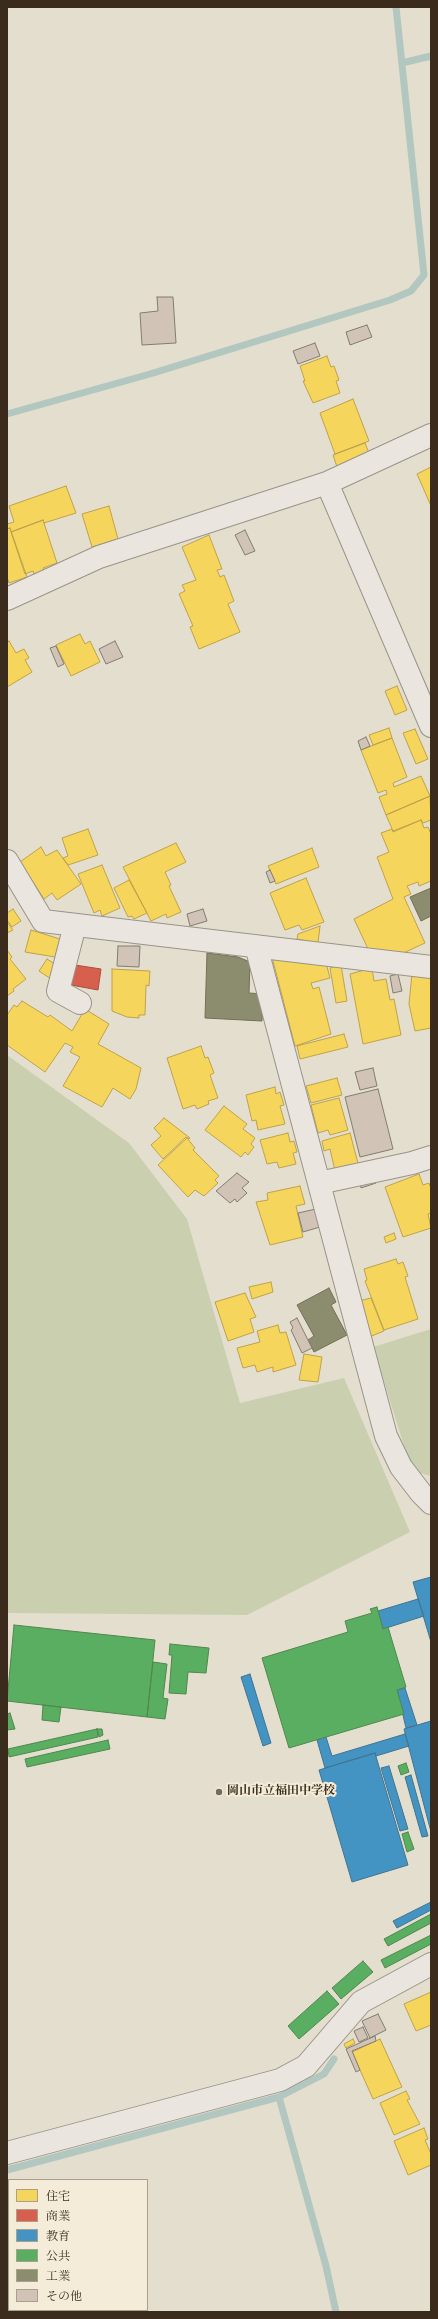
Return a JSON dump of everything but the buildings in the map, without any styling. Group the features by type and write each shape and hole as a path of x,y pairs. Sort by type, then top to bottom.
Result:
{"street":[{"path":"7,599 99,557 327,483 431,435"},
{"path":"327,483 431,726"},
{"path":"7,861 43,921 431,967"},
{"path":"75,925 58,992 80,1004"},
{"path":"256,946 386,1436 401,1467 421,1493 431,1503"},
{"path":"319,1183 412,1163 431,1156"},
{"path":"7,2153 280,2080 306,2066 361,2002 431,1964"}],"green space":[{"path":"7,1055 129,1143 187,1219 240,1403 344,1378 410,1532 247,1615 7,1613"},
{"path":"431,1329 431,1476 412,1471 373,1347"}],"waterway":[{"path":"7,414 150,374 390,300 411,291 424,275 396,7"},
{"path":"402,63 431,56"},
{"path":"7,2170 279,2097 324,2074 334,2059"},
{"path":"279,2097 326,2266 336,2312"}],"place":[{"name":"岡山市立福田中学校","path":"219,1792"}]}
